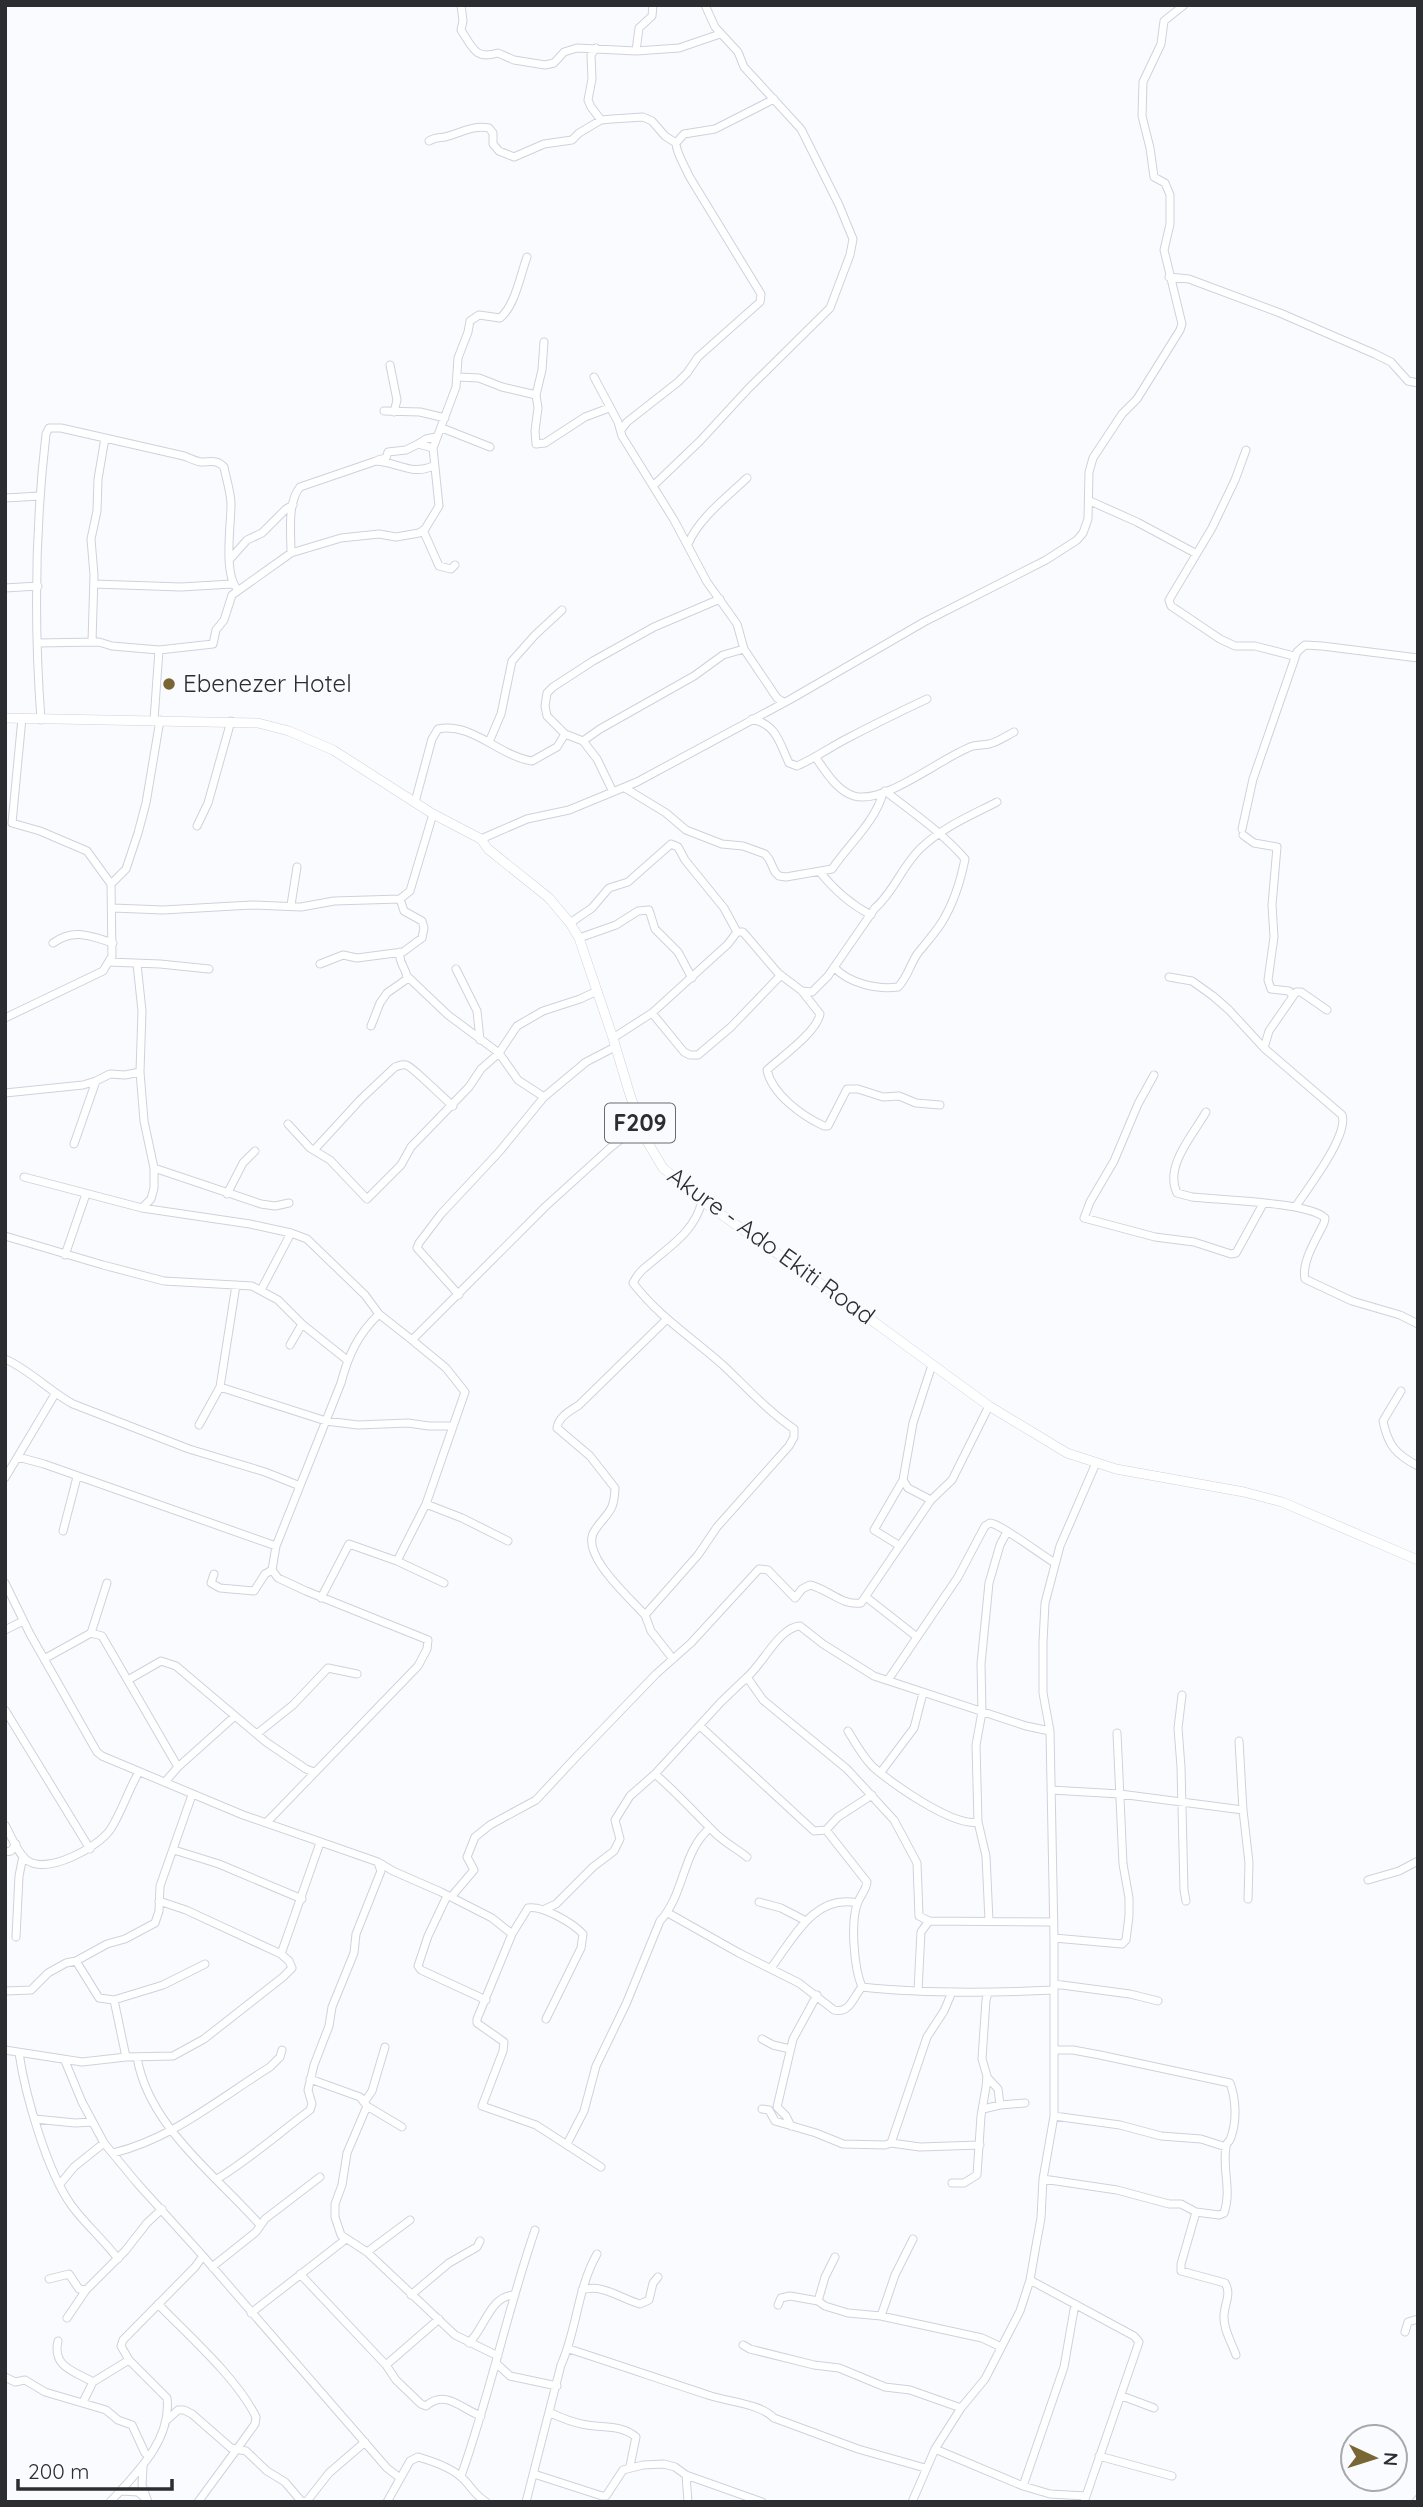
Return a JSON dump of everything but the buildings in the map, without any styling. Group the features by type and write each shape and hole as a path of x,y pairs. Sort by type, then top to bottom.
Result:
{"main road":[{"name":"Akure - Ado Ekiti Road","path":"5,718 258,723 333,750 433,814 481,839 488,849 550,898 579,938 648,1143 663,1168 702,1201 989,1406 1055,1446 1096,1463 1282,1502 1418,1560"}],"street":[{"path":"461,5 461,30 478,55 484,57 498,53 514,60 545,65 554,63 564,52 577,48 636,51 679,48 720,34"},
{"path":"636,51 639,28 652,16 653,5"},
{"path":"653,486 830,308 850,255 853,239 812,147 801,129 744,67 733,46 720,34 705,5"},
{"path":"481,839 527,819 569,810 625,788 691,754 925,622 1059,552 1083,533 1088,519 1089,472 1093,458 1122,414 1137,399 1180,330 1181,318 1164,250 1170,224 1170,195 1165,183 1154,177 1142,116 1143,82 1161,44 1164,21 1184,5"},
{"path":"596,48 591,55 592,79 588,100 601,120"},
{"path":"621,430 627,422 687,373 698,356 760,302 761,294 689,176 676,149 676,143 684,134 715,129 774,99"},
{"path":"429,141 471,127 489,128 493,145 499,151 514,157 544,144 572,140 601,120 643,117 652,121 665,136 676,143"},
{"path":"37,643 92,642 159,650 213,644 230,598 291,553 341,538 379,534 396,537 423,530 438,509 433,448 458,377 458,358 471,318 478,315 503,317 512,305 527,257"},
{"path":"1170,280 1189,279 1248,301 1391,362 1408,381 1418,383"},
{"path":"544,342 542,370 536,395 536,443 540,445 585,417 609,408"},
{"path":"390,365 397,400 394,412"},
{"path":"458,377 479,378 536,395"},
{"path":"594,377 622,436 688,544 707,582 737,624 744,649 777,698 783,702"},
{"path":"384,411 430,413 445,418"},
{"path":"41,720 37,643 40,496 46,434 49,428 61,428 184,456 199,462 214,461 222,464 231,500 228,533 232,584 238,590"},
{"path":"442,428 490,447"},
{"path":"291,553 293,505 300,487 386,458 388,452 406,450 426,439 436,437"},
{"path":"92,642 94,584 91,540 105,438"},
{"path":"418,444 433,448"},
{"path":"1245,450 1212,528 1169,600 1171,606 1235,646 1255,646 1294,656"},
{"path":"376,461 386,461 407,470 422,470 433,466"},
{"path":"688,544 704,520 747,478"},
{"path":"5,498 40,496"},
{"path":"1090,501 1195,553"},
{"path":"231,558 247,540 262,533 293,505"},
{"path":"423,530 439,566 446,570 454,568 455,565"},
{"path":"94,584 181,587 232,584"},
{"path":"5,588 38,586"},
{"path":"613,792 597,759 583,741 565,734 547,716 545,698 552,687 593,661 654,627 720,599"},
{"path":"489,742 501,714 512,661 562,610"},
{"path":"1292,995 1289,991 1271,989 1269,981 1274,937 1272,905 1277,847 1254,843 1242,832 1253,779 1294,656 1305,645 1418,658"},
{"path":"583,741 694,676 723,655 744,649"},
{"path":"111,884 125,869 146,803 157,720 159,650"},
{"path":"751,719 771,727 792,766 797,766 926,699"},
{"path":"5,1018 103,971 109,962 113,943 111,884 88,852 40,831 12,823 22,718"},
{"path":"197,826 208,803 232,721"},
{"path":"415,802 432,739 438,729 456,727 504,752 532,761 557,747 565,734"},
{"path":"816,758 829,777 851,794 864,796 884,792 974,746 992,744 1014,732"},
{"path":"625,788 666,813 686,830 722,844 743,846 765,854 779,876 832,869 843,851 863,831 884,792"},
{"path":"834,967 855,982 893,988 904,981 917,955 942,923 964,866 965,859 939,833 884,792"},
{"path":"802,990 812,992 817,988 919,851 939,833 997,802"},
{"path":"113,908 163,910 241,905 301,907 317,902 400,899 410,891 433,814"},
{"path":"570,923 592,908 609,888 628,882 671,844 678,847 685,860 724,908 737,933"},
{"path":"291,905 297,867"},
{"path":"820,872 834,891 871,915"},
{"path":"320,964 343,955 356,958 400,952 422,938 424,928 419,918 404,911 400,899"},
{"path":"579,938 616,925 638,911 649,910 655,929 678,952 692,978"},
{"path":"53,943 64,935 79,932 113,943"},
{"path":"459,1295 417,1248 441,1214 499,1152 544,1097 652,1013 737,933 743,932 781,975 802,990 820,1014 818,1021 794,1047 766,1070 786,1103 824,1126 828,1126 848,1089 940,1105"},
{"path":"400,952 399,961 407,976 448,1015 499,1053 518,1080 544,1097"},
{"path":"109,962 209,969"},
{"path":"137,964 142,1011 139,1072 145,1121 155,1168 152,1199 156,1210"},
{"path":"456,969 477,1011 480,1040"},
{"path":"652,1013 687,1054 698,1055 731,1027 781,975"},
{"path":"371,1026 387,993 399,986 407,976"},
{"path":"1169,978 1196,983 1229,1010 1264,1048 1344,1119 1339,1137 1325,1163 1296,1206"},
{"path":"288,1124 310,1148 330,1160 367,1199 401,1166 411,1147 453,1105 523,1022 597,990"},
{"path":"1264,1048 1269,1031 1296,992 1301,992 1326,1010"},
{"path":"315,1149 361,1099 401,1065 414,1069 424,1082 453,1105"},
{"path":"5,1093 96,1081 110,1074 139,1072"},
{"path":"1154,1075 1084,1218 1156,1237 1194,1242 1231,1254 1236,1253 1263,1204"},
{"path":"74,1144 96,1081"},
{"path":"1206,1112 1185,1145 1172,1176 1177,1193 1192,1197 1296,1206 1322,1214 1325,1218 1304,1272 1309,1282 1352,1301 1400,1315 1418,1324"},
{"path":"412,1340 553,1199 640,1125"},
{"path":"228,1194 243,1163 255,1151"},
{"path":"155,1168 261,1204 275,1206 289,1203"},
{"path":"24,1177 142,1208 250,1224 307,1239 365,1295 379,1314 446,1368 465,1392 426,1504 397,1561"},
{"path":"65,1255 86,1194"},
{"path":"142,1208 152,1199"},
{"path":"645,1615 698,1555 717,1527 794,1437 794,1429 769,1412 724,1367 666,1320 633,1283 638,1272 696,1221 702,1201"},
{"path":"261,1290 291,1233"},
{"path":"5,1236 164,1281 236,1285 261,1290 278,1300 302,1324 347,1360"},
{"path":"199,1425 220,1387 236,1285"},
{"path":"266,1823 418,1666 427,1649 428,1640 321,1598 278,1578 272,1570 276,1546 341,1383 347,1360 358,1339 379,1314"},
{"path":"666,1320 579,1405 563,1416 557,1428 590,1456 615,1488 614,1506 592,1533 591,1549 602,1567 645,1615 651,1631 673,1658"},
{"path":"290,1345 302,1324"},
{"path":"5,1359 73,1404 165,1440 300,1486"},
{"path":"901,1546 874,1530 903,1479 914,1423 932,1364"},
{"path":"220,1387 326,1421 358,1425 447,1425 452,1429"},
{"path":"1401,1391 1383,1421 1385,1431 1388,1443 1418,1466"},
{"path":"5,1478 55,1394"},
{"path":"486,2000 421,1970 418,1966 428,1936 449,1897 474,1870 467,1857 475,1837 490,1825 536,1800 761,1568 768,1570 795,1598 810,1584 853,1604 861,1603 931,1500 952,1480 989,1406"},
{"path":"18,1457 276,1546"},
{"path":"912,2502 935,2449 961,2408 985,2379 1020,2311 1030,2280 1041,2218 1043,2179 1054,2116 1050,1731 1043,1693 1045,1603 1065,1533 1096,1463"},
{"path":"63,1531 77,1477"},
{"path":"903,1479 908,1488 931,1500"},
{"path":"426,1504 508,1541"},
{"path":"888,1680 958,1577 985,1527 995,1523 1055,1563"},
{"path":"989,1921 986,1856 978,1822 976,1745 982,1712 981,1664 989,1583 1000,1545 1007,1532"},
{"path":"321,1598 349,1544 397,1561 444,1583"},
{"path":"214,1574 211,1583 220,1588 254,1591 265,1574 272,1570"},
{"path":"5,1583 23,1621 97,1752 192,1795 378,1862 492,1918 512,1934"},
{"path":"44,1659 91,1633 107,1583"},
{"path":"866,1597 917,1637"},
{"path":"5,1630 23,1621"},
{"path":"545,1909 556,1904 593,1867 614,1851 620,1839 615,1821 630,1796 794,1626 800,1626 874,1676 982,1712 1050,1731"},
{"path":"91,1633 102,1636 178,1767"},
{"path":"128,1680 161,1661 166,1661 176,1666 289,1758 314,1772"},
{"path":"258,1733 293,1705 328,1668 357,1674"},
{"path":"744,1679 749,1680 763,1700 848,1769 894,1820 917,1863 919,1916 929,1922 1054,1922"},
{"path":"881,1772 914,1728 923,1693"},
{"path":"1182,1695 1178,1728 1186,1901"},
{"path":"5,1710 90,1849"},
{"path":"165,1782 235,1716"},
{"path":"700,1726 814,1831 826,1830 838,1817 872,1795"},
{"path":"848,1731 865,1757 881,1772 930,1807 970,1824 978,1822"},
{"path":"1054,1938 1122,1944 1126,1940 1129,1898 1123,1864 1117,1733"},
{"path":"1239,1741 1249,1863 1248,1899"},
{"path":"5,1825 23,1856 34,1863 48,1863 90,1849 102,1841 111,1828 139,1772"},
{"path":"655,1773 670,1784 679,1798 720,1838 747,1857"},
{"path":"1051,1790 1120,1794 1243,1810"},
{"path":"5,1991 31,1990 48,1973 66,1963 76,1961 107,1944 125,1939 155,1923 159,1911 160,1886 192,1795"},
{"path":"567,2144 584,2111 596,2066 626,2004 660,1922 668,1913 682,1883 693,1846 710,1828"},
{"path":"826,1830 867,1882 857,1903 854,1921 855,1965 862,1987"},
{"path":"281,1954 320,1843"},
{"path":"5,1852 11,1851 16,1844"},
{"path":"174,1850 219,1864 302,1899"},
{"path":"16,1937 19,1876 23,1856"},
{"path":"1368,1880 1405,1869 1418,1861"},
{"path":"217,2179 310,2110 310,2079 329,2026 332,2007 354,1953 356,1934 381,1871 378,1862"},
{"path":"5,2050 82,2062 173,2056 204,2039 289,1972 291,1965 281,1954 159,1901"},
{"path":"771,1968 806,1921 823,1907 846,1901 857,1903"},
{"path":"759,1902 781,1908 806,1921"},
{"path":"159,1911 169,1904"},
{"path":"547,2019 581,1948 583,1937 579,1929 545,1909 528,1908 512,1934 477,2019 477,2023 504,2042 503,2052 482,2106 536,2126 601,2167"},
{"path":"668,1913 771,1968 817,1995 834,2010 847,2009 862,1987"},
{"path":"918,1990 921,1932 929,1922"},
{"path":"76,1961 99,1998 114,2000 163,1985 205,1964"},
{"path":"862,1987 988,1993 1054,1987 1130,1994 1158,2001"},
{"path":"891,2143 928,2037 952,1992"},
{"path":"952,2183 964,2183 978,2175 987,2076 982,2059 988,1993"},
{"path":"791,2126 777,2107 790,2049 798,2027 817,1995"},
{"path":"114,2000 126,2057"},
{"path":"762,2039 790,2049"},
{"path":"385,2047 372,2091 347,2153 342,2185 335,2204 334,2217 341,2235 367,2252 439,2319 469,2343 497,2360 510,2376 556,2386"},
{"path":"113,2153 132,2148 172,2130 270,2067 280,2057 282,2050"},
{"path":"1043,2179 1117,2190 1169,2204 1181,2204 1196,2212 1219,2215 1224,2213 1228,2187 1226,2147 1231,2137 1235,2114 1230,2083 1100,2055 1054,2050"},
{"path":"19,2053 22,2077 35,2119 60,2184 72,2206 118,2259"},
{"path":"137,2057 139,2072 167,2126 260,2225"},
{"path":"65,2061 104,2143 136,2183 162,2209 387,2468 400,2478"},
{"path":"987,2076 998,2089 1000,2105"},
{"path":"310,2079 360,2097 402,2127"},
{"path":"983,2109 1025,2104"},
{"path":"762,2109 773,2114 775,2121 843,2144 891,2143 920,2147 979,2145"},
{"path":"1054,2116 1120,2125 1161,2136 1201,2139 1226,2147"},
{"path":"35,2119 92,2122"},
{"path":"60,2184 74,2167 104,2143"},
{"path":"212,2267 256,2232 265,2219 320,2176"},
{"path":"67,2318 86,2290 118,2259 162,2209"},
{"path":"1196,2212 1181,2271 1225,2283 1228,2288 1224,2325 1236,2355"},
{"path":"367,2252 410,2220"},
{"path":"461,2476 535,2230"},
{"path":"251,2313 346,2239"},
{"path":"881,2316 895,2275 913,2239"},
{"path":"411,2295 449,2263 477,2247 481,2241"},
{"path":"526,2502 561,2365 569,2349 572,2325 582,2290 588,2270 597,2254"},
{"path":"166,2421 167,2398 129,2360 121,2346 123,2340 203,2256"},
{"path":"818,2301 825,2277 835,2257"},
{"path":"300,2273 421,2404 426,2406 437,2398 444,2399 481,2416"},
{"path":"49,2279 69,2274 79,2289 86,2290"},
{"path":"582,2290 591,2287 602,2289 640,2304 649,2300 653,2283 658,2277"},
{"path":"935,2449 1023,2486 1050,2494 1085,2499 1139,2342 1134,2336 1030,2280"},
{"path":"469,2343 478,2334 501,2298 515,2295"},
{"path":"778,2305 781,2298 790,2296 818,2301 848,2313 881,2316 982,2338 1001,2347"},
{"path":"158,2304 233,2382 256,2417 255,2424 198,2502"},
{"path":"1023,2486 1064,2367 1075,2304"},
{"path":"386,2365 439,2319"},
{"path":"1405,2332 1408,2322 1418,2319"},
{"path":"58,2341 58,2359 66,2367 93,2382"},
{"path":"743,2345 814,2365 839,2368 857,2377 925,2394 961,2408"},
{"path":"569,2349 706,2395 755,2408 837,2442 925,2468"},
{"path":"83,2402 93,2382 129,2360"},
{"path":"5,2377 15,2382 25,2380 45,2392 106,2410 118,2420 132,2425 149,2456"},
{"path":"1122,2396 1154,2408"},
{"path":"110,2502 143,2466 166,2421 178,2410 184,2410 231,2448 246,2451 267,2472 285,2482 303,2502 307,2501 329,2473 365,2442"},
{"path":"549,2412 582,2424 615,2427 632,2433 636,2437 636,2444 630,2466"},
{"path":"1099,2456 1172,2476"},
{"path":"387,2502 410,2461 418,2457 461,2476 472,2492 486,2502"},
{"path":"534,2474 606,2496 623,2470 630,2466 663,2464 675,2467 698,2480 726,2487 762,2502"},
{"path":"143,2466 142,2485 147,2500"},
{"path":"686,2475 688,2502"},
{"path":"686,2488 698,2480"},
{"path":"120,2491 138,2492 147,2500"}],"place":[{"name":"Ebenezer Hotel","path":"169,684"}]}
